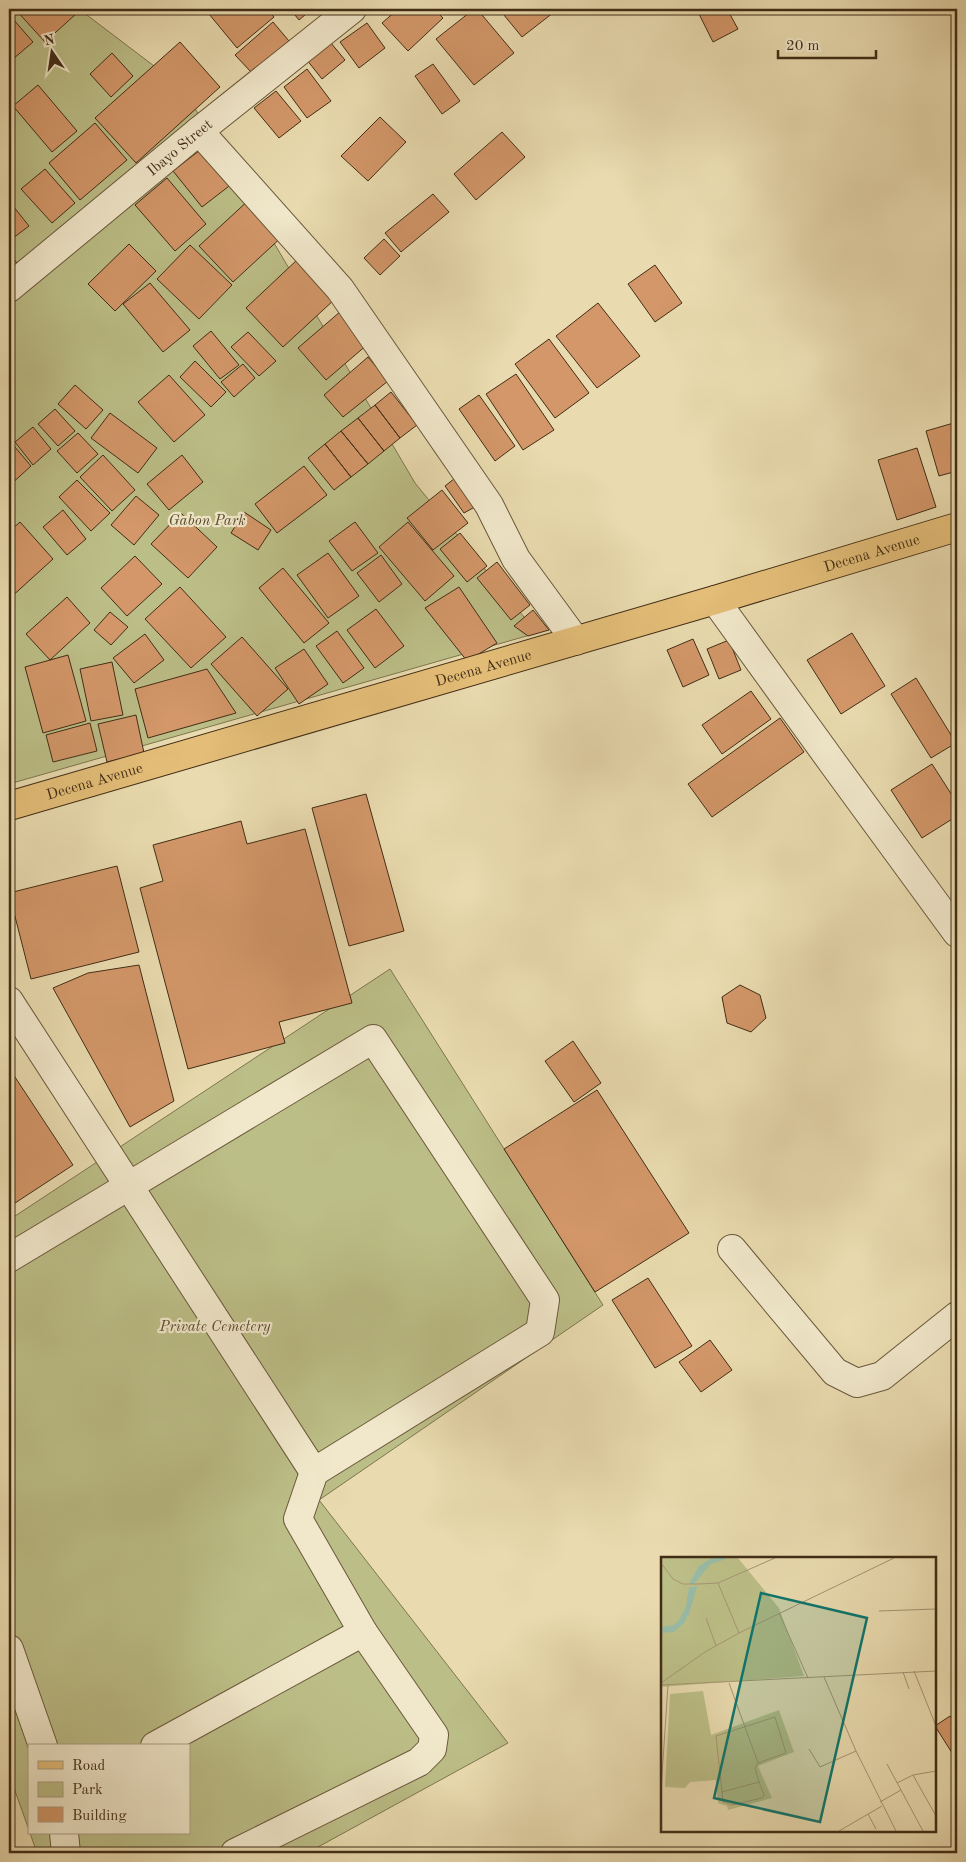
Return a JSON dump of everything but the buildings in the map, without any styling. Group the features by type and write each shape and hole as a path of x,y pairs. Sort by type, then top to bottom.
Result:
{"main road":[{"name":"Decena Avenue","path":"9,806 576,641 957,527"}],"street":[{"name":"Ibayo Street","path":"9,288 199,131 352,9"},
{"path":"199,131 340,289 489,505 516,559 576,641"},
{"path":"715,600 957,933"},
{"path":"9,1002 314,1472"},
{"path":"9,1258 373,1039 545,1300 540,1332 314,1472 298,1519 363,1632 434,1735 432,1749 419,1762 234,1853"},
{"path":"732,1249 835,1372 857,1383 882,1376 957,1316"},
{"path":"159,1744 363,1632"},
{"path":"9,1649 42,1744"},
{"path":"64,1834 66,1853"}],"green space":[{"name":"Gabon Park","path":"9,9 79,9 183,88 415,483 537,633 9,784"},
{"name":"Private Cemetery","path":"390,969 603,1305 319,1500 508,1743 307,1853 37,1853 30,1834 190,1834 190,1744 28,1744 28,1827 9,1774 9,1220"}]}
